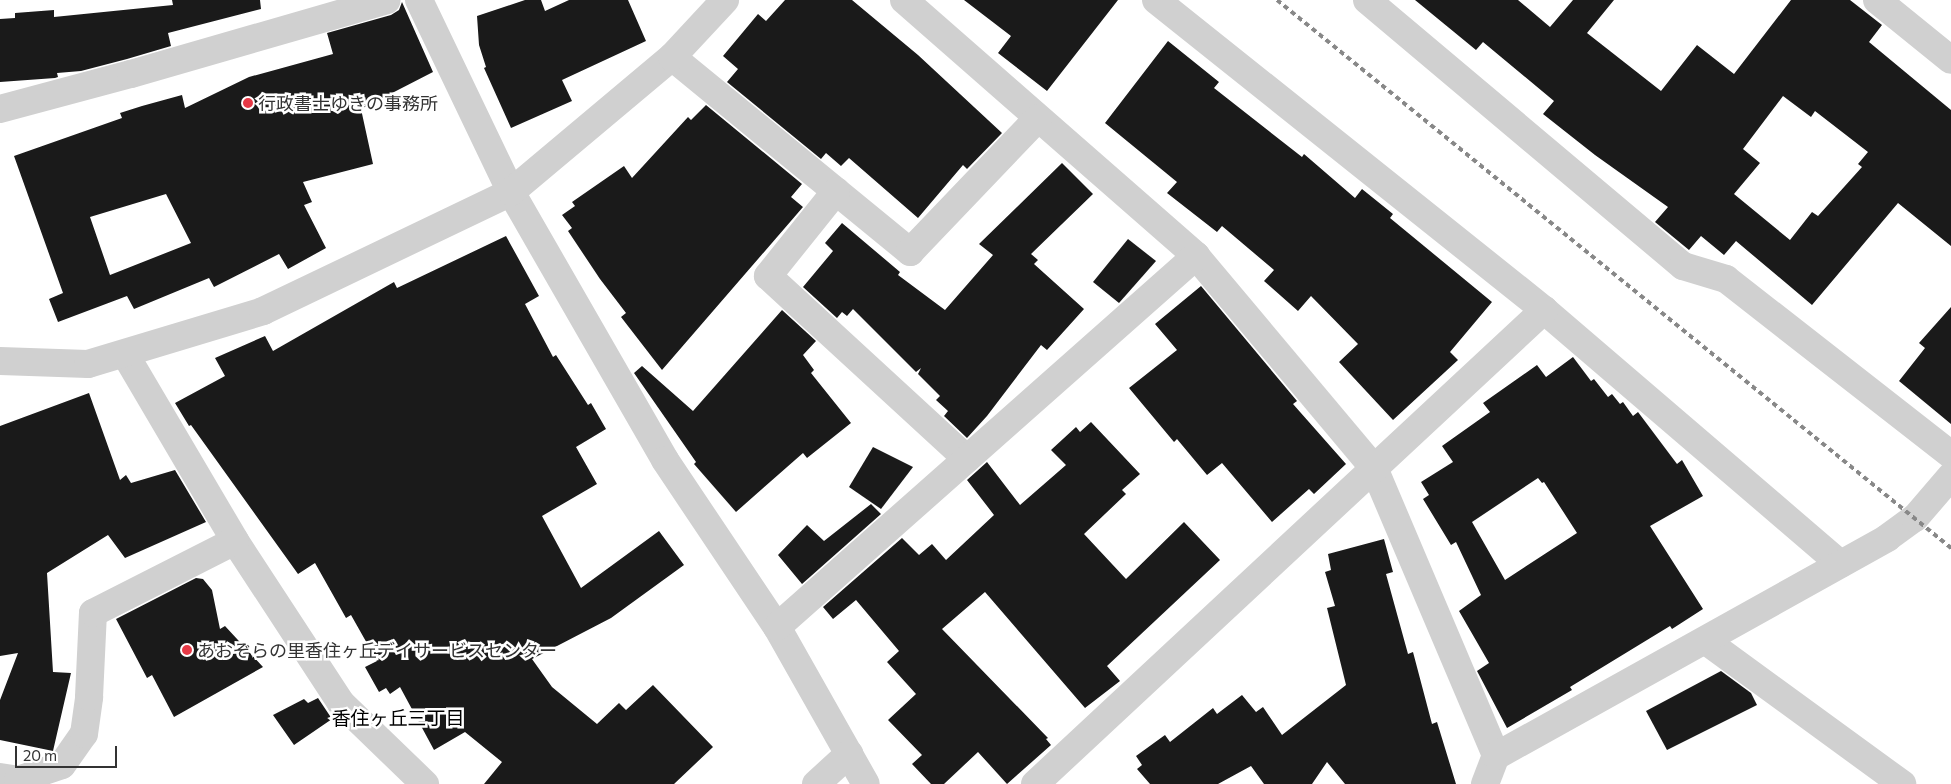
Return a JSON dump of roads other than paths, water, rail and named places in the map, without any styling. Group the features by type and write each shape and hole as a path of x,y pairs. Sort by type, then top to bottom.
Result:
{"street":[{"path":"0,108 131,74 387,0"},
{"path":"419,0 511,192 665,460 777,628 866,784"},
{"path":"0,361 88,364 263,311 511,192 672,57 724,0"},
{"path":"904,0 1196,256 1374,468 1496,756"},
{"path":"1156,0 1544,310 1840,564"},
{"path":"1367,0 1683,266 1726,279 1951,455"},
{"path":"1876,0 1951,60"},
{"path":"672,57 910,252 1038,118"},
{"path":"836,191 768,276 967,459"},
{"path":"777,628 1196,256"},
{"path":"1035,784 1544,310"},
{"path":"125,354 235,541 341,703 425,784"},
{"path":"1485,784 1496,756 1706,641 1887,538 1914,518 1951,476"},
{"path":"0,777 18,780 62,764 84,734 89,697 93,612 235,541"},
{"path":"1706,641 1902,784"},
{"path":"816,784 849,754"}],"railway":[{"path":"1277,0 1951,548"}],"place":[{"name":"行政書士ゆきの事務所","path":"248,103"},
{"name":"あおぞらの里香住ヶ丘デイサービスセンター","path":"187,650"}],"district":[{"name":"香住ヶ丘三丁目","path":"398,718"}]}
